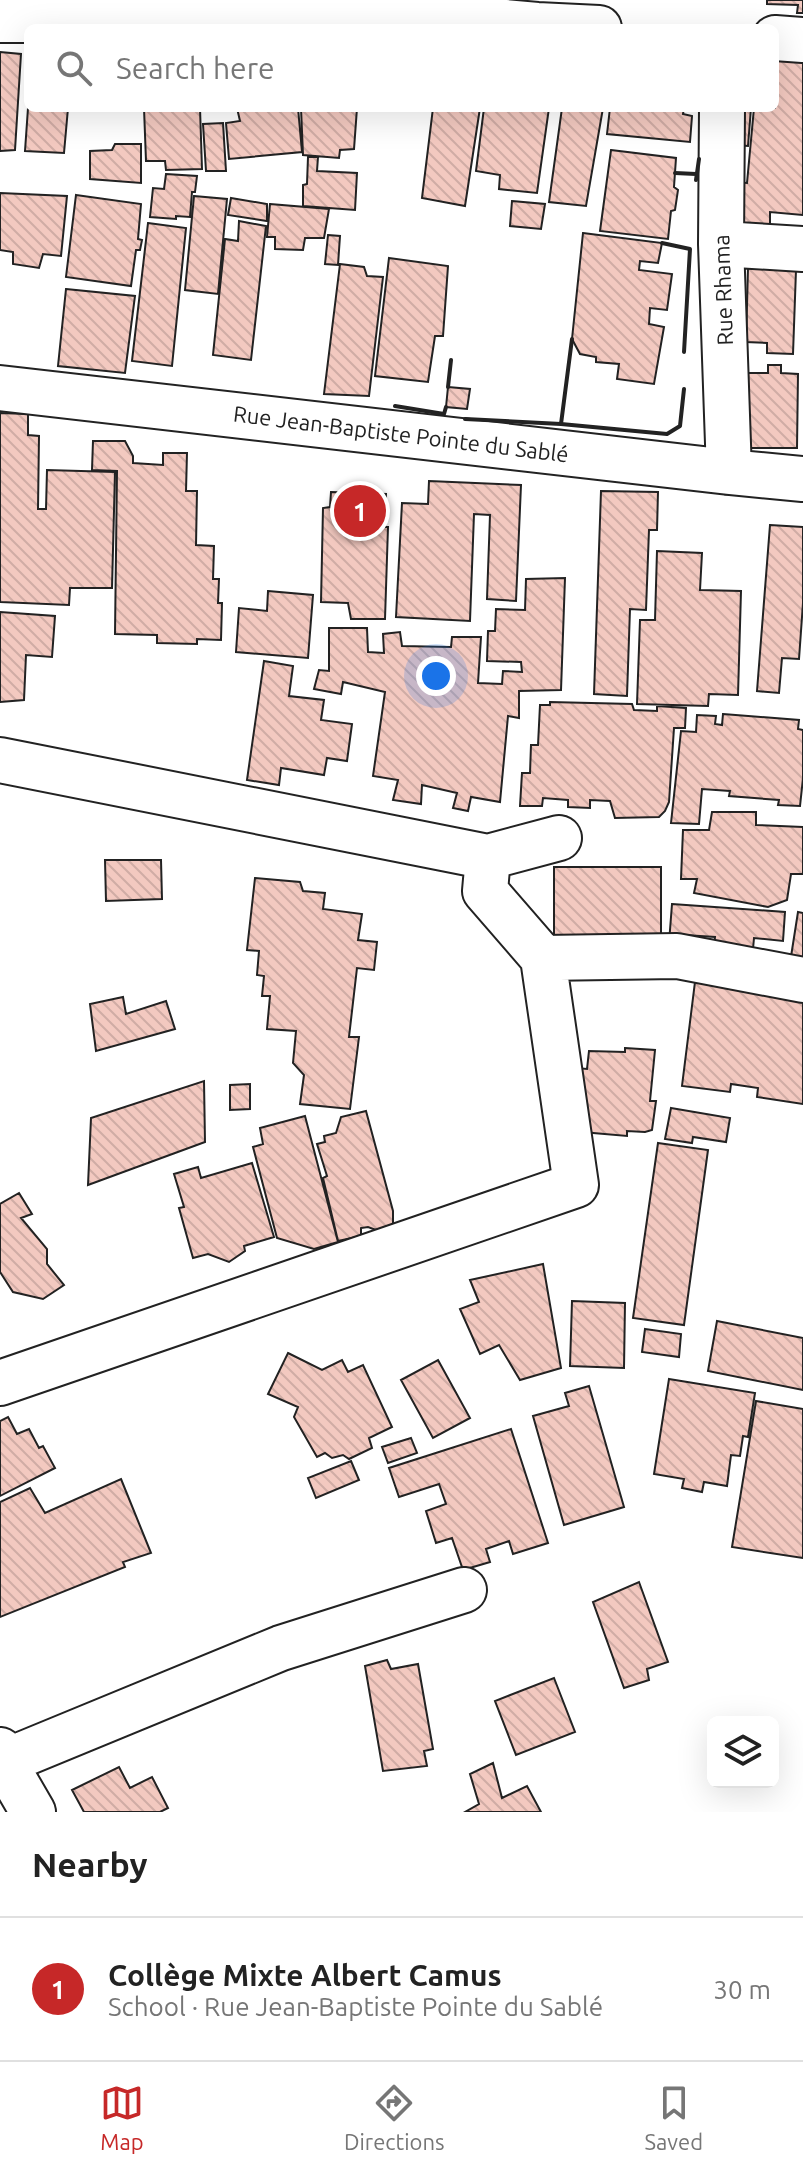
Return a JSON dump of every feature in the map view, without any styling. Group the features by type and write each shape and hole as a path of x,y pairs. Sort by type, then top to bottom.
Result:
{"street":[{"path":"0,20 254,9 333,12 388,4 422,14 545,24"},
{"path":"779,38 803,40"},
{"name":"Rue Rhama","path":"722,112 721,244 729,472"},
{"path":"721,244 803,249"},
{"name":"Rue Jean-Baptiste Pointe du Sablé","path":"0,388 803,479"},
{"path":"0,760 488,857 559,838"},
{"path":"0,1383 576,1185 543,958 485,891 488,857"},
{"path":"543,958 677,956 803,980"},
{"path":"33,1812 2,1756 281,1648 464,1590"}],"building":[{"path":"767,0 803,0 803,13 797,13 798,5 767,4"},
{"path":"0,52 21,54 15,150 0,151"},
{"path":"779,53 803,54 803,215 770,212 770,229 740,229 733,182 747,183 754,112 779,112"},
{"path":"28,112 68,112 64,153 25,151"},
{"path":"144,112 200,112 202,169 166,170 165,161 146,161"},
{"path":"238,112 298,112 302,152 229,159 226,123 240,121"},
{"path":"301,112 357,112 354,149 340,150 339,158 303,155"},
{"path":"433,112 479,112 465,206 422,198"},
{"path":"483,112 548,112 537,193 499,189 500,175 476,171"},
{"path":"561,112 602,112 586,206 549,202"},
{"path":"610,112 683,112 692,116 690,142 607,134"},
{"path":"736,112 751,112 748,146 734,145"},
{"path":"223,123 226,171 206,171 203,124"},
{"path":"115,144 141,144 141,183 90,179 90,151 112,150"},
{"path":"611,150 676,158 674,187 678,190 675,210 671,211 668,239 600,231"},
{"path":"308,157 318,157 317,171 357,173 355,210 303,206"},
{"path":"166,174 197,176 190,217 150,217 153,188 164,189"},
{"path":"0,193 67,196 61,256 43,254 39,268 13,264 13,252 0,250"},
{"path":"76,195 141,204 138,239 142,240 140,250 136,250 131,286 66,277"},
{"path":"194,196 227,199 218,294 185,290"},
{"path":"231,198 267,204 267,221 228,215"},
{"path":"512,201 545,204 541,229 510,226"},
{"path":"270,204 329,209 324,238 305,238 303,250 275,249 275,237 267,237"},
{"path":"239,221 266,226 251,360 213,355 225,239 238,241"},
{"path":"148,223 186,228 172,366 132,361"},
{"path":"583,233 662,243 658,263 640,261 639,270 672,274 667,310 650,308 649,324 664,327 654,384 617,379 619,364 596,362 596,357 580,354 572,339"},
{"path":"328,235 340,236 338,265 325,264"},
{"path":"389,258 448,266 443,336 435,336 428,382 375,376"},
{"path":"340,264 364,267 367,276 383,277 369,396 324,394"},
{"path":"748,268 796,270 793,354 767,353 767,343 746,342"},
{"path":"66,289 135,296 125,373 58,366"},
{"path":"768,365 781,365 781,373 798,374 797,448 742,448 743,373 768,373"},
{"path":"448,387 470,389 467,409 446,407"},
{"path":"0,413 28,414 28,435 39,436 38,509 46,509 47,470 115,472 112,588 70,588 69,605 0,602"},
{"path":"93,441 125,441 133,463 163,465 163,453 187,453 186,491 197,491 196,545 214,546 213,579 219,579 218,603 222,603 221,640 197,639 197,644 157,643 157,635 115,634 117,471 92,470"},
{"path":"429,481 521,485 516,601 487,599 490,515 474,514 470,621 396,617 402,503 428,504"},
{"path":"601,491 658,492 657,530 649,530 646,610 630,609 627,696 594,694"},
{"path":"331,492 386,494 385,619 351,619 348,603 321,602 323,508 330,507"},
{"path":"770,525 803,527 799,659 782,658 779,693 757,691"},
{"path":"657,551 702,553 700,590 741,591 738,695 709,694 708,706 637,704 640,620 655,620"},
{"path":"565,578 561,690 519,691 519,718 508,716 500,802 471,797 468,811 453,808 457,793 422,785 421,804 393,800 398,780 373,776 385,692 343,682 341,694 314,689 319,670 329,671 329,628 367,628 368,652 384,653 383,634 400,632 402,646 451,647 452,637 481,637 478,683 502,684 503,671 522,672 521,662 487,661 488,631 495,631 496,609 525,610 526,579"},
{"path":"268,591 313,595 308,658 236,652 239,608 267,611"},
{"path":"0,612 55,616 52,657 26,655 24,700 0,702"},
{"path":"264,661 293,666 289,696 324,700 321,720 352,724 347,761 327,758 324,775 281,768 279,785 247,780"},
{"path":"550,702 632,704 634,710 657,711 657,706 686,708 685,728 674,728 669,802 659,817 615,818 610,801 590,800 590,808 568,807 568,800 543,798 542,806 520,806 522,773 530,773 531,745 538,745 540,705 550,705"},
{"path":"723,714 799,720 798,729 803,730 800,806 778,805 779,800 729,796 730,791 702,789 699,824 671,823 681,731 696,732 697,715 716,716 715,724 722,725"},
{"path":"712,812 756,812 756,825 803,827 803,874 791,874 787,900 768,907 694,893 697,879 681,879 683,830 709,830"},
{"path":"105,860 161,860 162,899 106,901"},
{"path":"554,867 661,867 661,941 554,940"},
{"path":"255,878 300,882 303,891 325,893 323,909 362,914 358,940 377,942 374,970 357,968 349,1037 359,1037 350,1109 300,1104 304,1075 293,1063 296,1031 267,1029 270,996 262,996 264,976 257,975 259,951 247,950"},
{"path":"672,904 785,912 783,941 754,938 753,949 714,947 715,937 685,935 684,944 669,943"},
{"path":"798,912 803,913 803,965 790,963"},
{"path":"695,982 803,998 803,1104 757,1097 758,1088 731,1084 730,1092 682,1086"},
{"path":"123,997 126,1014 166,1001 175,1029 96,1051 90,1004"},
{"path":"625,1048 655,1050 650,1101 656,1101 652,1130 627,1131 627,1136 582,1132 577,1068 587,1069 589,1051 625,1052"},
{"path":"204,1081 205,1142 88,1185 91,1118"},
{"path":"250,1084 250,1109 230,1110 230,1085"},
{"path":"671,1108 730,1118 726,1142 693,1137 692,1143 665,1139"},
{"path":"366,1111 393,1211 393,1223 389,1228 361,1228 361,1236 338,1241 323,1178 327,1176 317,1144 325,1142 324,1136 336,1133 341,1117"},
{"path":"305,1116 338,1242 314,1249 277,1238 253,1147 263,1144 260,1128"},
{"path":"658,1143 708,1150 684,1325 633,1318"},
{"path":"252,1163 274,1237 244,1246 245,1251 229,1262 208,1254 193,1258 179,1208 184,1207 174,1174 198,1167 201,1178"},
{"path":"19,1193 32,1214 21,1218 47,1249 47,1264 64,1285 43,1299 13,1292 0,1272 0,1204"},
{"path":"543,1264 561,1368 520,1380 499,1345 480,1354 460,1309 479,1302 470,1280"},
{"path":"572,1301 625,1303 624,1368 570,1366"},
{"path":"717,1321 803,1338 803,1390 708,1371"},
{"path":"645,1329 681,1334 679,1357 642,1352"},
{"path":"288,1353 322,1370 342,1360 348,1372 363,1365 392,1427 369,1438 372,1448 349,1459 343,1455 332,1458 325,1453 317,1457 294,1417 298,1407 268,1394"},
{"path":"438,1360 470,1418 433,1438 401,1380"},
{"path":"669,1379 755,1393 748,1437 743,1436 740,1456 731,1455 727,1486 704,1482 702,1492 682,1488 684,1479 654,1474"},
{"path":"589,1386 624,1507 564,1525 533,1416 569,1406 565,1393"},
{"path":"756,1401 803,1409 803,1558 732,1547"},
{"path":"8,1417 17,1434 29,1429 55,1468 0,1496 0,1421"},
{"path":"511,1429 548,1543 513,1554 509,1541 486,1549 490,1562 463,1570 452,1538 436,1543 426,1511 446,1504 439,1484 399,1497 389,1468"},
{"path":"411,1438 417,1453 388,1463 382,1447"},
{"path":"351,1461 359,1480 316,1498 308,1478"},
{"path":"121,1479 151,1553 123,1562 125,1567 0,1617 0,1502 30,1488 45,1513"},
{"path":"639,1582 668,1662 647,1669 649,1680 624,1688 593,1602"},
{"path":"387,1660 391,1669 418,1664 433,1749 424,1751 427,1766 383,1771 365,1666"},
{"path":"554,1678 575,1732 516,1755 495,1701"},
{"path":"493,1763 502,1798 527,1786 541,1812 465,1812 479,1804 470,1774"},
{"path":"119,1767 130,1788 152,1777 168,1808 160,1812 84,1812 72,1790"}],"wall":[{"path":"696,180 699,159"},
{"path":"675,173 696,174"},
{"path":"662,243 690,249 684,352"},
{"path":"465,419 561,424 572,339"},
{"path":"448,387 451,360"},
{"path":"561,424 667,434 680,426 684,389"},
{"path":"395,406 444,414 446,407"}],"place":[{"name":"Collège Mixte Albert Camus","path":"360,511"}]}
